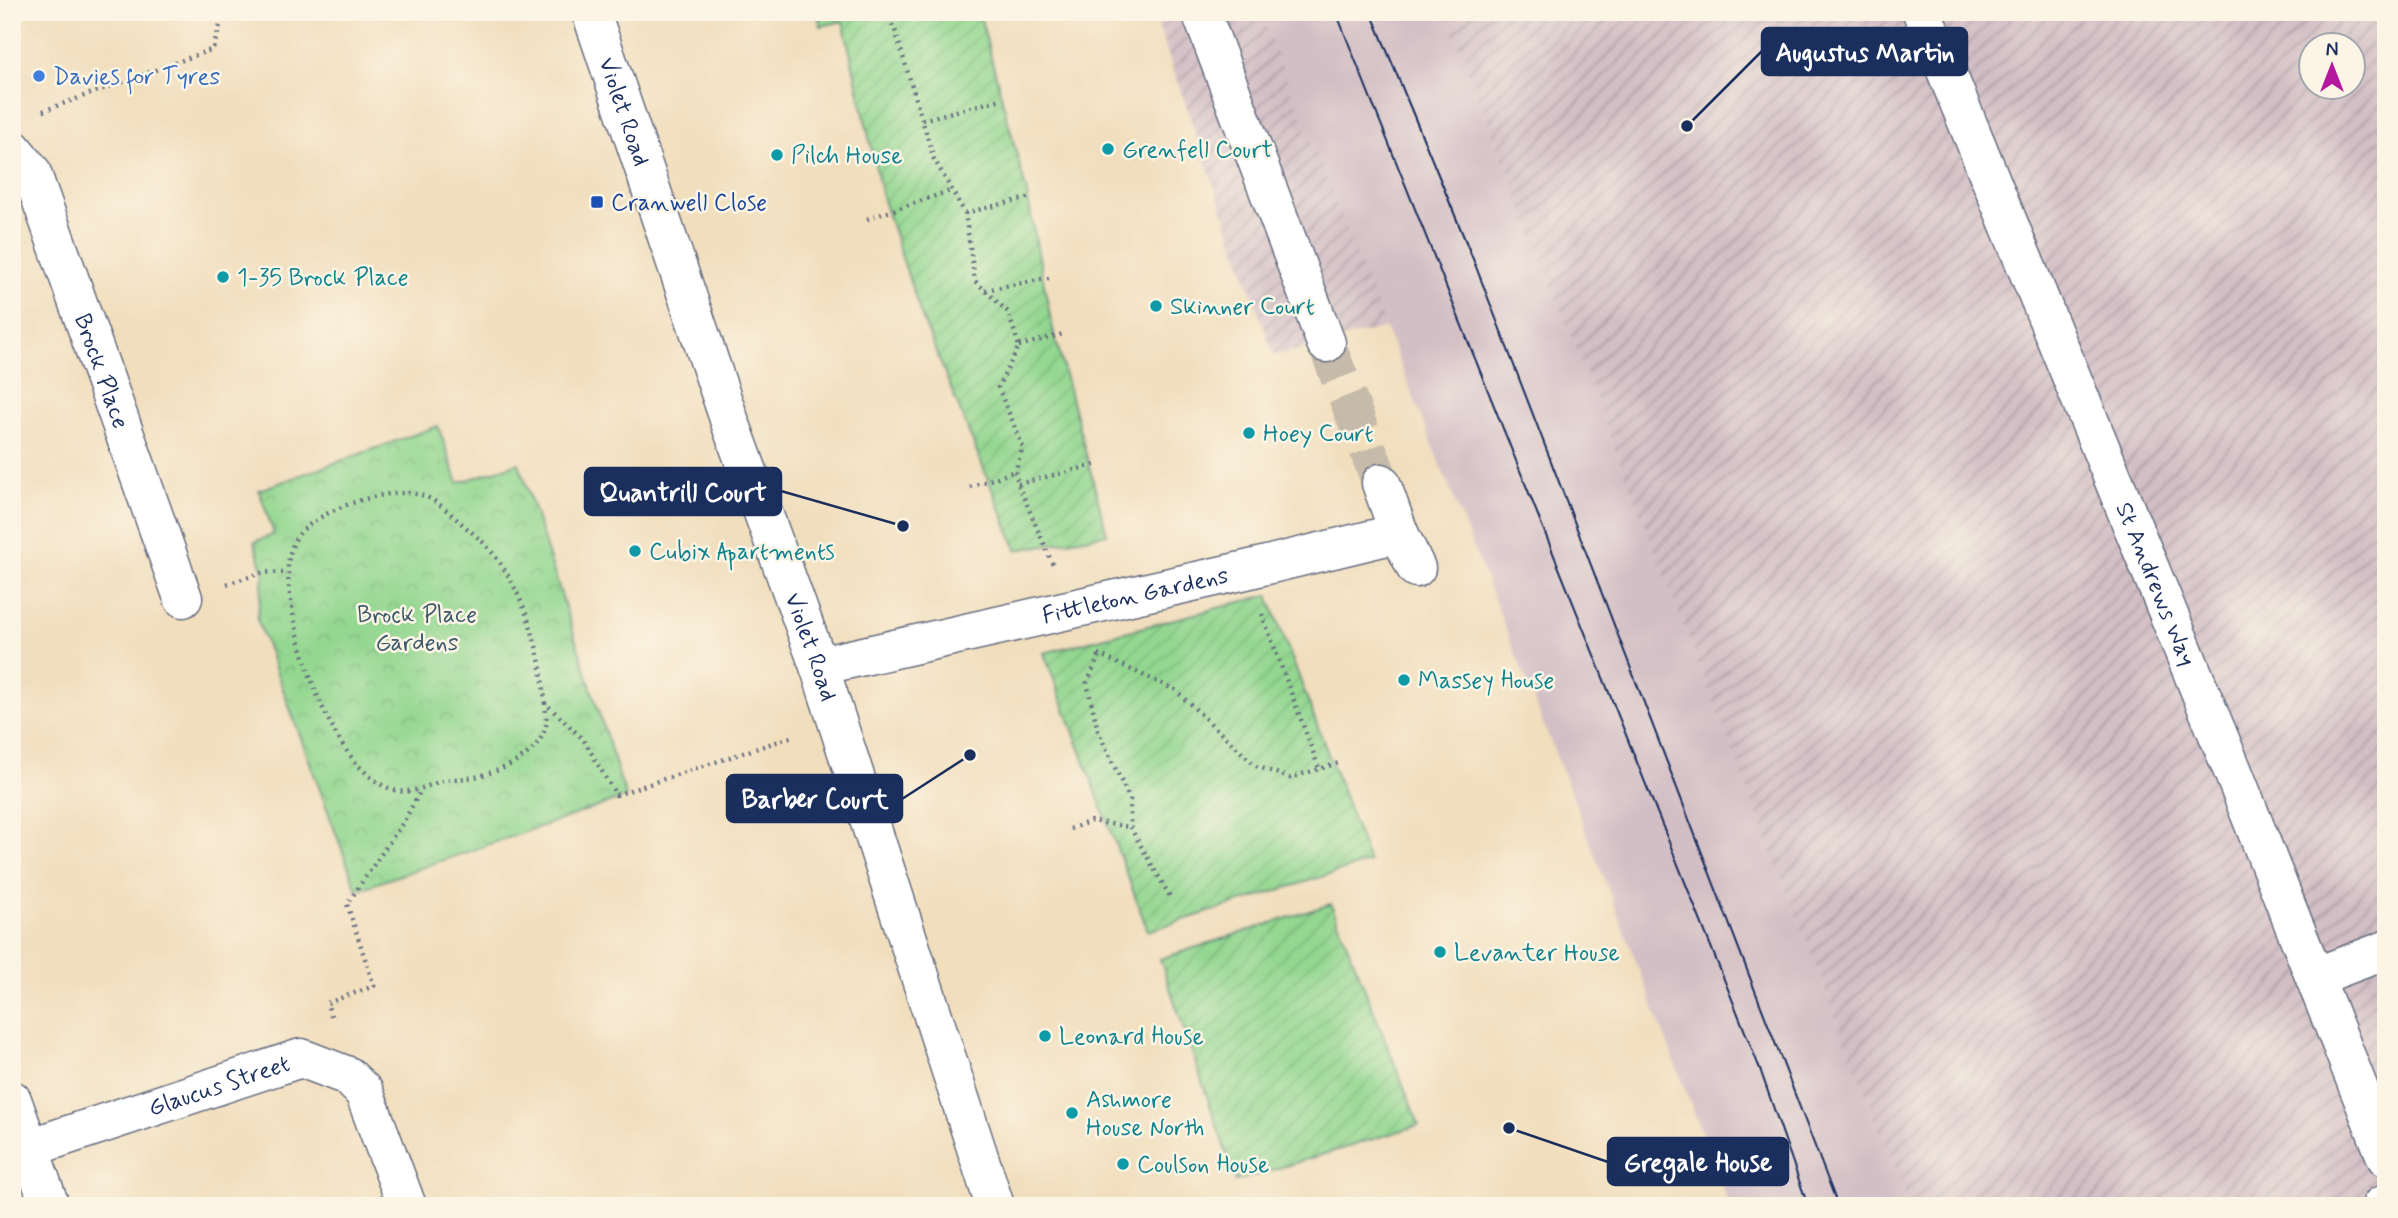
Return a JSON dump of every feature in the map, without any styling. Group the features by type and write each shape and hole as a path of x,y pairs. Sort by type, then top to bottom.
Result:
{"street":[{"name":"Violet Road","path":"591,12 727,412 819,666 995,1206"},
{"path":"1201,12 1326,343"},
{"name":"St Andrews Way","path":"1922,12 2386,1157"},
{"name":"Brock Place","path":"12,148 31,171 183,598"},
{"path":"1381,483 1399,533 1416,568"},
{"name":"Fittleton Gardens","path":"819,666 1399,533"},
{"path":"2315,977 2386,950"},
{"name":"Glaucus Street","path":"29,1148 301,1058 348,1076"},
{"path":"348,1076 364,1092 407,1206"},
{"path":"12,1100 50,1206"}],"path":[{"path":"37,113 213,49 223,12"},
{"path":"885,12 895,30 934,159 965,214 975,281 1008,312 1018,346 998,387 1023,447 1015,471 1018,484 1074,607 1100,656 1175,690 1256,766 1290,778 1320,771 1342,762"},
{"path":"922,120 1002,99"},
{"path":"867,219 950,191"},
{"path":"965,214 1028,198"},
{"path":"984,290 1049,278"},
{"path":"1018,346 1063,334"},
{"path":"1018,484 1098,464"},
{"path":"970,487 1015,471"},
{"path":"386,494 421,495 445,509 494,555 517,595 530,627 544,683 546,729 521,758 498,770 443,781 421,790 393,790 373,779 332,729 291,612 288,573 288,560 298,535 321,515 386,494"},
{"path":"1246,570 1320,771"},
{"path":"183,598 264,572 288,573"},
{"path":"1100,656 1087,683 1098,731 1130,800 1130,827 1172,900"},
{"path":"545,703 583,738 616,795 790,738"},
{"path":"348,1076 327,1003 374,986 347,904 421,790"},
{"path":"1070,829 1091,821 1130,827"}],"shaded area":[{"path":"1153,12 1260,12 1386,327 1274,356"},
{"path":"1260,12 1445,12 1909,1206 1730,1206 1575,803"},
{"path":"1445,12 2386,12 2386,1206 1909,1206"}],"green space":[{"path":"817,12 979,12 1026,189 1051,321 1107,534 1017,550 921,315 883,200 843,21 821,26"},
{"name":"Brock Place Gardens","path":"438,426 458,483 519,463 626,797 357,890 257,619 264,572 254,542 274,534 259,490"},
{"path":"1268,595 1369,862 1148,931 1044,653"},
{"path":"1331,904 1419,1125 1236,1181 1160,959"}],"tunnel":[{"path":"1326,343 1381,483"}],"tram line":[{"path":"1336,12 1760,1069 1808,1206"},
{"path":"1371,12 1473,259 1838,1206"}],"place":[{"name":"Davies for Tyres","path":"39,76"},
{"name":"Augustus Martin","path":"1687,126"},
{"name":"Grenfell Court","path":"1108,149"},
{"name":"Pilch House","path":"777,155"},
{"name":"Cranwell Close","path":"597,202"},
{"name":"1-35 Brock Place","path":"223,277"},
{"name":"Skinner Court","path":"1156,306"},
{"name":"Hoey Court","path":"1249,433"},
{"name":"Quantrill Court","path":"903,526"},
{"name":"Cubix Apartments","path":"635,551"},
{"name":"Massey House","path":"1404,680"},
{"name":"Barber Court","path":"970,755"},
{"name":"Levanter House","path":"1440,952"},
{"name":"Leonard House","path":"1045,1036"},
{"name":"Ashmore House North","path":"1072,1113"},
{"name":"Gregale House","path":"1509,1128"},
{"name":"Coulson House","path":"1123,1164"}]}
